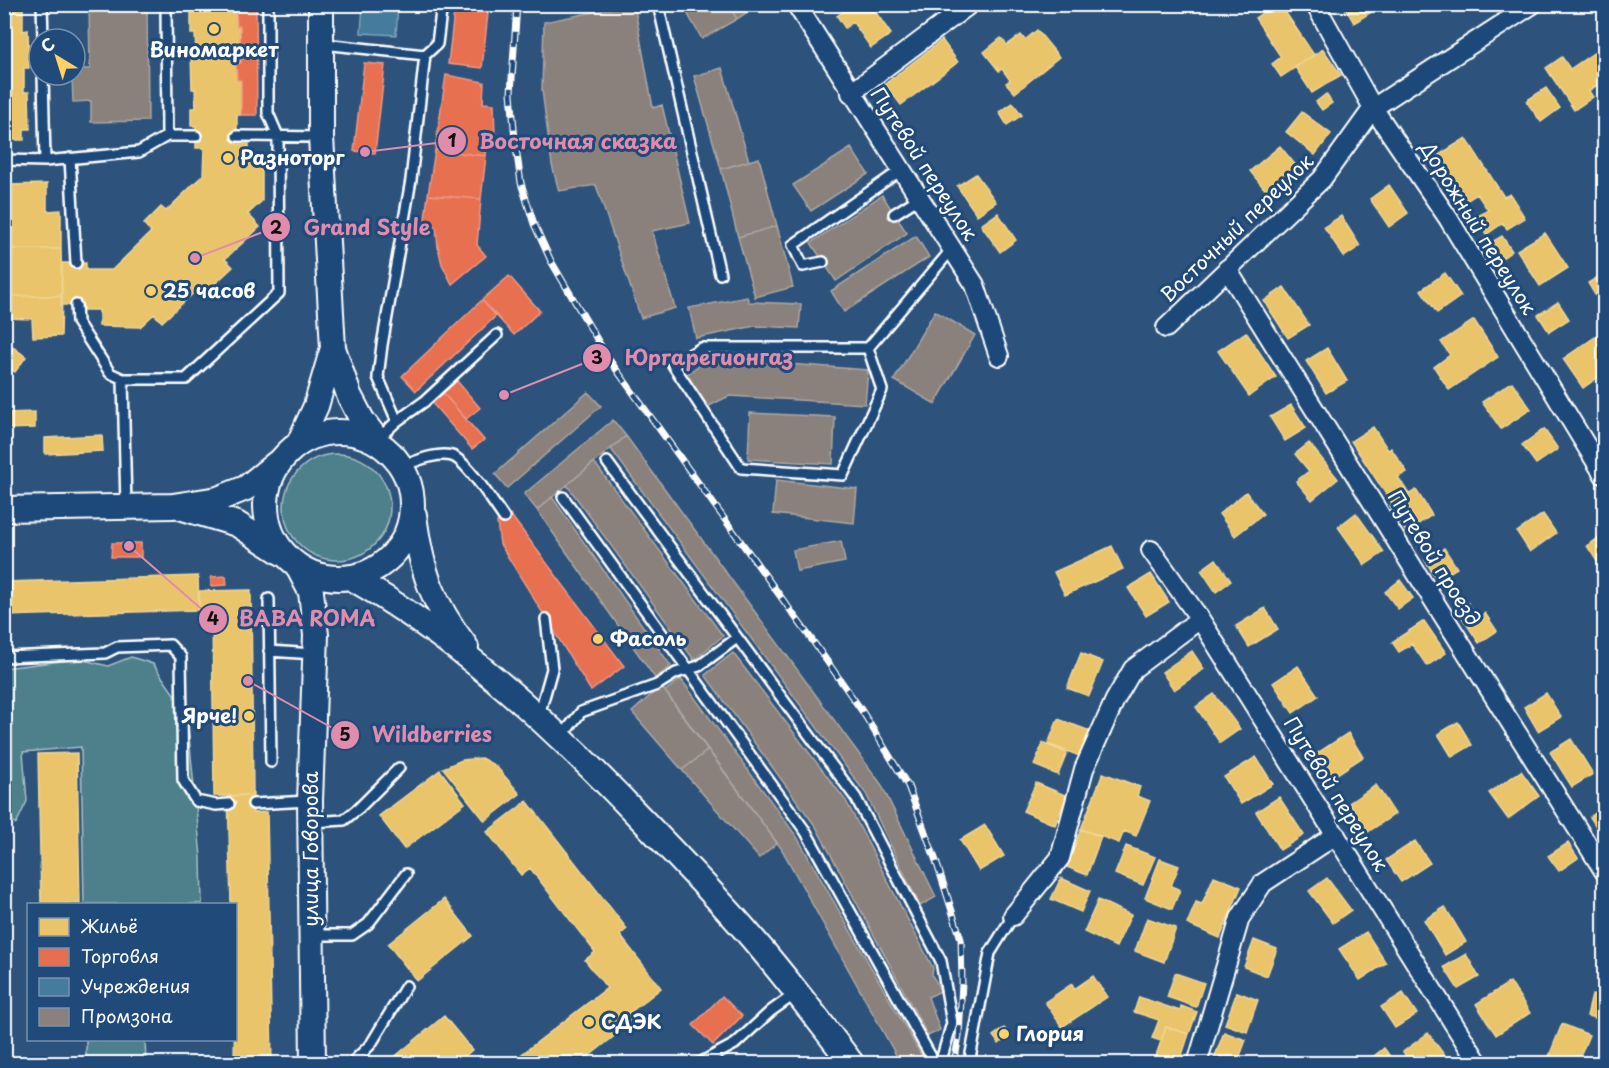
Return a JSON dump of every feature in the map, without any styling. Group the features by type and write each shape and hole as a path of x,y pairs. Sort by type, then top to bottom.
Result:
{"main road":[{"path":"321,4 321,137 333,348 348,395 362,420 377,440 402,466 411,489 422,562 434,598 448,623 483,668"},
{"path":"4,509 173,506 222,498 235,493 258,481 300,441 316,406 333,348"},
{"path":"300,441 320,434 339,431 377,440"},
{"path":"283,458 275,469 268,488 267,519 273,537 311,592 315,645"},
{"path":"173,506 228,519 313,573 332,578 350,577 381,566 395,553 406,535 413,507"},
{"path":"315,645 324,612 334,593 350,577"},
{"path":"350,577 393,603 483,668 560,738 658,836 747,932 852,1064"},
{"name":"улица Говорова","path":"313,1064 310,812 315,645"}],"street":[{"name":"Путевой переулок","path":"796,4 975,285 999,356"},
{"path":"851,93 970,4"},
{"name":"Дорожный переулок","path":"1315,4 1373,108 1448,218 1605,475"},
{"name":"Восточный переулок","path":"1166,328 1322,179 1373,108 1533,4"},
{"name":"Путевой проезд","path":"1227,268 1425,588 1605,871"},
{"name":"Путевой переулок","path":"1151,550 1200,619 1479,1064"},
{"path":"1013,916 1059,858 1084,769 1115,700 1134,669 1200,619"},
{"path":"1197,1064 1240,918 1263,883 1336,835"}],"lane":[{"path":"42,4 43,27"},
{"path":"166,4 168,136"},
{"path":"76,305 77,322 110,373 123,379 186,379 279,293 278,136 268,113 268,4"},
{"path":"397,421 378,377 411,180 425,55 437,44 442,4"},
{"path":"658,4 720,274"},
{"path":"321,43 425,55"},
{"path":"43,87 45,161"},
{"path":"4,160 45,161 139,152 168,136 196,136"},
{"path":"237,136 321,137"},
{"path":"70,159 76,263"},
{"path":"823,262 803,266 793,245 901,170"},
{"path":"894,214 919,198"},
{"path":"868,348 882,390 843,475 741,468 673,365 701,348 868,348 952,249"},
{"path":"377,440 397,421 425,401 497,335"},
{"path":"123,379 126,507"},
{"path":"402,466 434,456 452,456 463,464 504,518"},
{"path":"607,462 856,798 941,961 951,1023 940,1064"},
{"path":"563,497 806,832 935,1064"},
{"path":"268,598 271,762"},
{"path":"538,717 552,669 546,619"},
{"path":"560,738 581,712 657,685 676,674 699,666 737,638"},
{"path":"4,657 105,653 117,647 170,645 181,657 183,780 196,801 216,805 229,804"},
{"path":"269,651 315,645"},
{"path":"253,804 310,812 344,820 399,768"},
{"path":"312,935 352,935 368,924 406,874"},
{"path":"969,1064 990,953 1013,916"},
{"path":"351,1064 371,1044 406,986"},
{"path":"698,1064 735,1044 771,1011 797,992"}],"green space":[{"path":"337,454 357,458 374,470 386,487 390,507 386,527 374,544 357,556 337,560 317,556 300,544 288,527 284,507 288,487 300,470 317,458"},
{"path":"131,657 153,664 174,694 188,726 201,857 202,903 84,903 81,747 23,752 27,801 16,824 5,814 4,668 79,659 108,666"},
{"path":"86,1041 145,1041 146,1063 86,1063"}],"building: Жильё":[{"path":"4,4 28,4 23,5 23,31 27,30 27,68 24,68 24,92 29,92 30,129 24,129 24,140 4,140"},
{"path":"191,4 240,4 240,10 236,10 237,27 240,26 241,63 236,63 237,80 241,80 241,115 237,115 237,144 249,144 249,160 262,159 262,201 248,214 260,227 225,259 233,267 203,295 198,289 162,322 154,314 140,327 99,326 99,310 83,310 83,305 61,305 62,263 86,263 86,270 112,270 151,232 144,224 161,207 166,211 203,175 204,148 196,148 196,126 191,126 191,108 196,108 195,89 192,89 191,53 196,53 195,34 191,34"},
{"path":"853,4 870,4 891,34 871,48 853,22 845,28 837,16"},
{"path":"1275,4 1280,4 1314,55 1281,77 1272,64 1281,57 1255,18"},
{"path":"1343,4 1373,4 1376,9 1354,23"},
{"path":"1037,30 1059,57 1015,93 1006,83 1010,80 1002,69 999,71 984,52 1001,38 1007,45 1021,35 1025,40"},
{"path":"942,40 958,62 901,105 885,84"},
{"path":"1604,46 1604,80 1589,91 1593,97 1574,110 1546,68 1562,57 1570,69"},
{"path":"1323,49 1341,75 1312,93 1295,67"},
{"path":"1546,88 1560,108 1541,122 1526,101"},
{"path":"1326,94 1332,103 1322,110 1316,102"},
{"path":"1013,103 1022,115 1007,125 999,112"},
{"path":"1302,112 1331,134 1315,155 1286,132"},
{"path":"1466,138 1504,197 1510,194 1525,218 1507,229 1503,223 1486,235 1475,218 1488,210 1477,194 1463,203 1434,158"},
{"path":"1280,146 1297,167 1267,192 1250,171"},
{"path":"976,174 996,202 977,215 957,186"},
{"path":"47,184 47,211 61,210 61,249 4,249 4,196 7,196 7,185"},
{"path":"1389,185 1408,213 1389,227 1370,199"},
{"path":"998,213 1016,240 1000,252 981,225"},
{"path":"1341,216 1360,246 1344,257 1324,227"},
{"path":"1545,233 1568,268 1540,286 1517,250"},
{"path":"1502,236 1512,251 1498,261 1487,245"},
{"path":"4,249 61,249 62,296 4,296"},
{"path":"1445,273 1461,296 1437,313 1421,290"},
{"path":"1603,274 1604,303 1601,305 1588,283"},
{"path":"1284,287 1309,325 1288,338 1264,301"},
{"path":"4,296 62,296 61,336 33,337 32,319 4,318"},
{"path":"1558,302 1569,319 1549,332 1538,315"},
{"path":"1474,320 1498,357 1449,390 1434,367 1450,355 1441,342"},
{"path":"1604,331 1604,346 1598,351 1604,360 1604,373 1583,388 1563,359"},
{"path":"1246,332 1276,377 1249,396 1218,351"},
{"path":"4,340 26,357 15,372 4,366"},
{"path":"1327,348 1347,381 1326,393 1306,361"},
{"path":"1512,382 1531,409 1501,429 1482,402"},
{"path":"1291,405 1306,428 1285,441 1270,417"},
{"path":"35,412 35,428 4,429 4,413"},
{"path":"1373,427 1388,450 1391,448 1407,472 1398,477 1409,494 1393,505 1351,441"},
{"path":"1544,429 1558,449 1536,464 1522,445"},
{"path":"102,435 103,451 45,454 45,438"},
{"path":"1309,443 1338,479 1312,500 1296,481 1309,471 1295,454"},
{"path":"1416,490 1432,515 1406,532 1390,506"},
{"path":"1246,492 1263,514 1235,536 1219,514"},
{"path":"1356,513 1384,552 1365,565 1338,527"},
{"path":"1543,514 1556,533 1530,552 1517,532"},
{"path":"1604,534 1604,572 1587,546"},
{"path":"1112,546 1123,569 1065,595 1054,572"},
{"path":"1444,548 1457,568 1437,580 1425,560"},
{"path":"1216,559 1231,581 1216,592 1201,570"},
{"path":"1151,574 1169,602 1146,616 1128,588"},
{"path":"198,576 199,610 4,616 4,582"},
{"path":"1400,580 1413,598 1398,609 1385,592"},
{"path":"251,590 253,795 214,796 212,610 199,610 199,591"},
{"path":"1468,603 1478,618 1485,613 1497,631 1479,643 1457,610"},
{"path":"1265,608 1278,629 1249,647 1236,626"},
{"path":"1424,621 1446,653 1427,666 1412,644 1399,652 1392,642"},
{"path":"1192,651 1204,669 1174,690 1162,672"},
{"path":"1081,653 1103,662 1089,696 1067,688"},
{"path":"1298,666 1318,696 1293,713 1273,683"},
{"path":"1546,693 1561,717 1538,731 1524,707"},
{"path":"1214,694 1240,729 1220,743 1196,707"},
{"path":"1058,719 1090,731 1080,756 1048,744"},
{"path":"1458,722 1472,745 1452,757 1438,734"},
{"path":"1348,733 1363,757 1331,778 1316,754"},
{"path":"1571,739 1593,774 1572,787 1550,752"},
{"path":"1043,743 1067,753 1058,775 1034,765"},
{"path":"77,753 80,903 41,903 38,754"},
{"path":"1256,757 1273,784 1241,804 1224,777"},
{"path":"481,758 496,766 520,794 485,821 443,768 462,760"},
{"path":"440,770 465,803 404,849 379,816"},
{"path":"1521,771 1539,796 1508,819 1489,793"},
{"path":"1103,773 1140,787 1137,796 1150,801 1136,836 1124,831 1119,843 1081,829"},
{"path":"1036,783 1067,796 1055,825 1023,811"},
{"path":"1376,785 1395,814 1368,832 1349,803"},
{"path":"253,795 253,813 267,812 272,1064 234,1064 234,1041 237,1041 237,903 231,903 228,796"},
{"path":"1279,797 1304,835 1280,850 1256,812"},
{"path":"527,801 627,929 620,935 661,988 627,1015 632,1022 579,1064 515,1064 513,1061 607,988 585,960 595,952 530,868 521,875 487,832"},
{"path":"1604,807 1604,839 1590,817"},
{"path":"985,825 1004,856 979,871 960,840"},
{"path":"1081,829 1101,837 1087,875 1067,867"},
{"path":"1415,841 1430,863 1401,882 1386,860"},
{"path":"1568,843 1578,858 1559,871 1548,856"},
{"path":"1126,846 1155,857 1143,885 1115,874"},
{"path":"1160,859 1179,866 1171,886 1180,890 1172,909 1145,898"},
{"path":"1214,876 1241,887 1220,938 1187,924 1196,902 1202,904"},
{"path":"1061,878 1090,891 1081,912 1051,899"},
{"path":"1327,878 1351,910 1333,923 1309,891"},
{"path":"444,899 473,936 417,981 388,944"},
{"path":"1098,900 1131,915 1116,947 1084,932"},
{"path":"1445,907 1466,942 1445,955 1424,920"},
{"path":"1147,918 1176,928 1164,962 1135,951"},
{"path":"1366,932 1386,963 1360,980 1339,949"},
{"path":"1254,940 1277,949 1267,976 1244,967"},
{"path":"1466,954 1479,977 1458,989 1444,967"},
{"path":"1175,973 1204,983 1196,1007 1167,997"},
{"path":"1093,976 1107,997 1062,1027 1045,1002 1072,984 1074,989"},
{"path":"1510,982 1530,1013 1496,1035 1476,1004"},
{"path":"1237,992 1258,1000 1247,1032 1225,1024"},
{"path":"1403,993 1417,1014 1395,1028 1381,1007"},
{"path":"1592,995 1604,997 1604,1020 1587,1016"},
{"path":"1139,997 1180,1011 1181,1006 1197,1012 1189,1034 1166,1027 1161,1041 1152,1038 1159,1020 1134,1012"},
{"path":"444,1016 472,1050 456,1064 386,1064"},
{"path":"1562,1024 1589,1035 1577,1064 1568,1064 1549,1056"},
{"path":"1166,1027 1189,1034 1179,1064 1153,1064"},
{"path":"1004,1028 1009,1035 999,1044 993,1036"},
{"path":"1224,1032 1246,1040 1237,1064 1212,1064"},
{"path":"1428,1033 1451,1064 1430,1064 1426,1058 1419,1064 1412,1064 1403,1052"},
{"path":"1384,1048 1392,1059 1386,1064 1364,1064"}],"building: Торговля":[{"path":"240,4 256,4 257,115 241,115 241,80 237,80 236,63 241,63 240,26 237,27 236,10 240,10"},
{"path":"455,4 489,4 482,68 448,64"},
{"path":"364,63 385,65 375,153 354,151"},
{"path":"446,75 484,82 483,103 494,104 495,139 487,139 486,156 435,150"},
{"path":"435,150 486,156 481,199 428,195"},
{"path":"428,195 481,199 477,245 486,256 452,284 442,264 436,227 424,227"},
{"path":"509,276 540,311 514,335 482,300"},
{"path":"482,300 496,316 416,391 402,376"},
{"path":"457,381 480,408 466,419 443,393"},
{"path":"443,393 484,440 472,449 432,403"},
{"path":"510,514 624,666 591,691 500,544 497,522"},
{"path":"112,543 141,543 141,557 111,557"},
{"path":"226,576 227,585 211,586 211,577"},
{"path":"722,996 742,1016 713,1045 693,1025"}],"building: Учреждения":[{"path":"363,4 398,4 396,35 361,33"}],"building: Промзона":[{"path":"89,4 147,4 148,121 91,122 91,101 73,102 72,87 87,87 87,69 90,69"},
{"path":"634,4 653,108 662,105 690,223 652,231 675,308 641,318 596,185 559,191 552,165 542,90 544,22"},
{"path":"682,4 728,4 737,19 702,39"},
{"path":"728,4 760,4 737,19"},
{"path":"722,68 749,161 721,169 694,76"},
{"path":"851,148 868,174 811,211 793,185"},
{"path":"759,158 777,226 738,237 721,169"},
{"path":"882,195 907,233 836,281 811,243"},
{"path":"777,226 793,287 755,297 738,237"},
{"path":"916,236 929,257 844,312 831,291"},
{"path":"747,297 749,302 801,304 799,328 755,326 696,338 689,308"},
{"path":"935,311 975,335 935,404 894,380"},
{"path":"709,358 868,370 865,404 729,396 707,407 687,374"},
{"path":"588,392 601,406 507,488 495,474"},
{"path":"750,413 835,417 833,464 748,459"},
{"path":"613,420 626,436 537,510 524,494"},
{"path":"626,436 881,784 936,897 920,906 866,794 611,449"},
{"path":"594,462 723,636 694,660 567,485"},
{"path":"776,480 857,489 854,523 773,514"},
{"path":"552,497 671,666 655,678 537,510"},
{"path":"841,541 845,562 797,571 793,550"},
{"path":"733,653 846,801 933,968 932,975 941,991 928,997 940,1030 928,1036 816,827 705,675"},
{"path":"681,679 797,837 925,1062 922,1064 901,1064 781,848 665,691"},
{"path":"661,686 708,750 682,770 632,712"},
{"path":"708,750 777,843 759,858 682,770"}],"railway":[{"path":"517,4 511,93 521,183 534,224 551,261 608,358 862,711 908,786 936,861 961,939 962,983 959,1036 954,1064"}],"place":[{"name":"Виномаркет","path":"214,29"},
{"name":"Восточная сказка","path":"365,152"},
{"name":"Разноторг","path":"228,158"},
{"name":"Grand Style","path":"195,258"},
{"name":"25 часов","path":"151,291"},
{"name":"Юргарегионгаз","path":"504,395"},
{"name":"BABA ROMA","path":"129,546"},
{"name":"Фасоль","path":"598,639"},
{"name":"Wildberries","path":"248,681"},
{"name":"Ярче!","path":"249,716"},
{"name":"СДЭК","path":"589,1022"},
{"name":"Глория","path":"1004,1034"}]}
